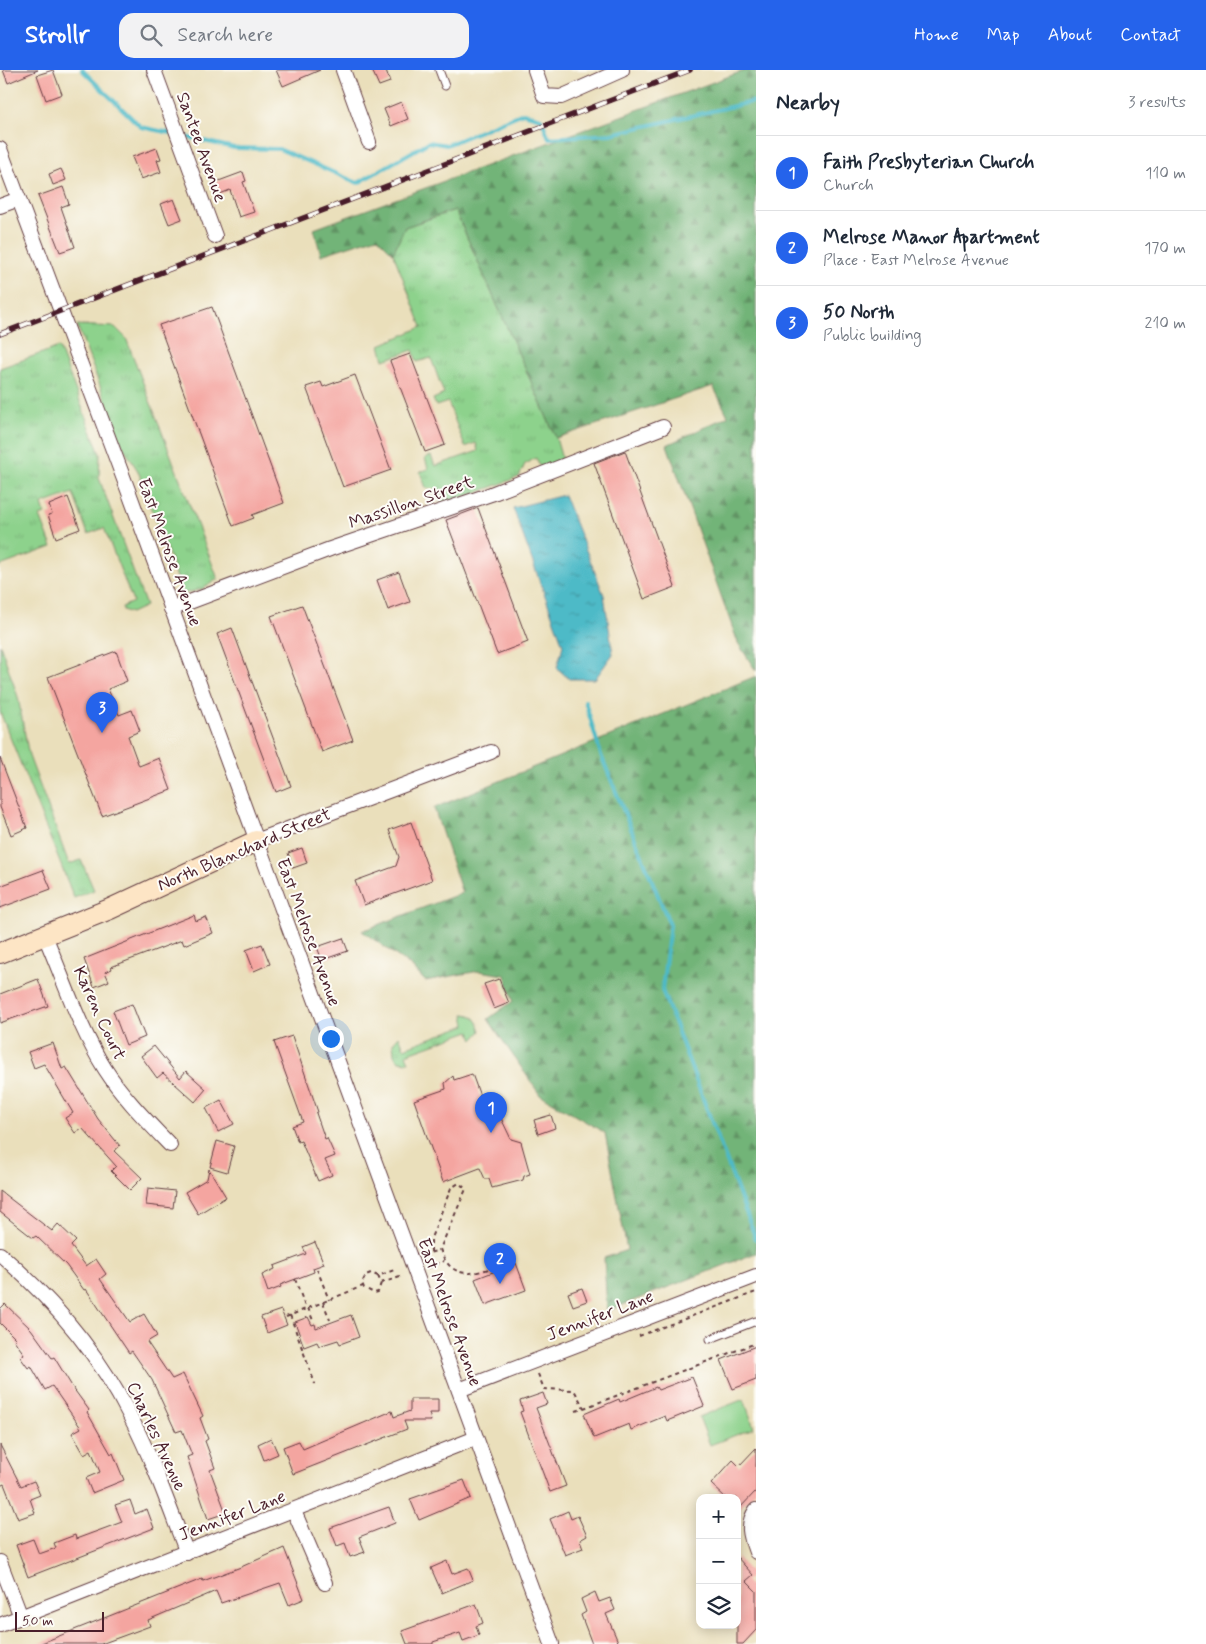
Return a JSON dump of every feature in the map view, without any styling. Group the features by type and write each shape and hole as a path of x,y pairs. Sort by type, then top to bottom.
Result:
{"street":[{"name":"Santee Avenue","path":"154,70 216,236"},
{"path":"343,70 369,142"},
{"path":"535,70 544,96 561,97 622,70"},
{"name":"East Melrose Avenue","path":"0,149 552,1644"},
{"path":"0,206 19,199"},
{"name":"Massillon Street","path":"171,609 330,549 490,494 662,427"},
{"name":"North Blanchard Street","path":"0,953 110,909 256,841 491,752"},
{"name":"Karen Court","path":"45,936 88,1038 105,1069 120,1091 170,1145"},
{"name":"Charles Avenue","path":"0,1254 41,1292 87,1347 108,1376 130,1415 153,1464 186,1553"},
{"name":"Jennifer Lane","path":"459,1390 756,1276"},
{"name":"Jennifer Lane","path":"0,1625 476,1438"},
{"path":"756,1510 750,1519 749,1528 756,1552"},
{"path":"294,1511 325,1583"},
{"path":"0,1562 21,1617"}],"lane":[{"path":"439,70 445,86"},
{"path":"710,1339 756,1322"}],"path":[{"path":"431,1252 431,1238 451,1188 459,1184 466,1189 440,1249 444,1261 458,1271 471,1274 496,1266"},
{"path":"423,1255 440,1249"},
{"path":"427,1268 444,1261"},
{"path":"317,1269 329,1300"},
{"path":"363,1286 362,1283 366,1275 371,1273 378,1276 397,1269"},
{"path":"363,1286 374,1294 378,1292 381,1283 378,1276"},
{"path":"381,1283 400,1277"},
{"path":"295,1279 314,1323"},
{"path":"286,1317 363,1286"},
{"path":"638,1336 756,1292"},
{"path":"323,1302 330,1320"},
{"path":"290,1315 315,1384"},
{"path":"576,1411 756,1343"},
{"path":"538,1374 544,1390 574,1390 584,1408"}],"green space":[{"path":"746,70 756,70 756,671 738,643 667,445 728,416 713,386 556,438 455,210 405,227 393,253 377,237 321,255 314,229"},
{"path":"455,210 556,438 562,459 541,469 536,458 525,464 519,477 443,505 435,489 426,488 420,472 428,469 425,458 431,456 435,466 478,451 476,443 465,447 448,402 436,406 433,399 444,394 431,358 417,362 413,350 384,360 380,345 422,327 393,253 405,227"},
{"path":"77,325 115,327 126,338 218,579 202,589 183,594 138,471 123,447"},
{"path":"59,347 100,454 99,478 146,606 131,613 123,610 122,607 133,602 104,528 88,534 73,493 42,504 45,514 40,516 52,547 0,566 0,368"},
{"path":"0,644 18,697 29,756 69,864 81,860 94,890 74,898 0,712"},
{"path":"756,676 756,1253 607,1311 604,1258 627,1250 605,1133 540,1095 488,1019 513,1001 505,975 479,971 425,981 411,966 362,931 462,893 434,808"},
{"path":"464,1014 473,1017 480,1027 481,1031 473,1040 470,1031 406,1054 409,1062 399,1061 394,1055 393,1043 399,1036 404,1048 466,1025"},
{"path":"744,1399 754,1428 710,1445 699,1417"}],"water":[{"path":"564,495 604,595 613,654 595,679 569,679 557,668 563,645 513,508"}],"building":[{"path":"3,70 38,70 8,83"},
{"path":"53,70 62,94 46,100 37,75"},
{"path":"276,70 320,70 283,86"},
{"path":"372,70 386,70 390,82 379,86"},
{"path":"401,102 408,119 391,126 384,109"},
{"path":"157,148 161,159 157,160 161,172 141,179 132,157"},
{"path":"61,169 66,180 53,185 49,174"},
{"path":"243,172 246,181 243,182 254,212 239,217 230,190 220,194 216,182"},
{"path":"63,187 69,204 61,207 75,247 60,252 38,196"},
{"path":"174,199 182,219 169,224 161,204"},
{"path":"212,307 284,503 252,515 254,518 233,526 159,325"},
{"path":"410,354 445,445 425,452 390,361"},
{"path":"355,375 391,470 343,487 306,387 321,382 323,387"},
{"path":"625,451 675,587 644,599 594,463"},
{"path":"68,497 80,529 56,538 48,515 52,514 49,505"},
{"path":"478,508 528,642 497,654 446,520"},
{"path":"399,572 410,602 388,610 377,580"},
{"path":"302,605 353,740 322,752 271,616"},
{"path":"232,628 291,786 276,792 217,634"},
{"path":"116,651 127,681 108,689 119,715 132,710 140,731 128,736 139,766 159,758 171,790 102,816 48,677"},
{"path":"0,758 27,828 11,835 0,807"},
{"path":"411,822 432,880 364,905 355,881 396,866 399,857 389,830"},
{"path":"302,848 307,863 293,868 288,853"},
{"path":"43,870 51,889 0,908 0,886"},
{"path":"194,915 196,921 206,917 213,933 184,945 182,940 111,967 112,969 105,972 109,981 94,987 84,959"},
{"path":"343,938 348,951 322,960 317,947"},
{"path":"262,944 270,964 254,971 246,950"},
{"path":"38,979 48,1006 0,1023 0,994"},
{"path":"499,979 509,1003 494,1009 484,984"},
{"path":"132,1004 145,1037 126,1045 113,1011"},
{"path":"292,1036 318,1112 316,1113 325,1139 327,1138 335,1156 325,1160 332,1175 318,1181 301,1141 298,1142 292,1126 303,1122 274,1042"},
{"path":"53,1043 62,1069 66,1067 98,1119 120,1146 114,1151 142,1178 130,1190 111,1171 116,1166 82,1128 75,1133 65,1118 73,1113 44,1064 34,1068 28,1052"},
{"path":"154,1046 180,1078 186,1071 206,1089 195,1102 163,1073 157,1078 141,1056"},
{"path":"472,1074 488,1118 499,1114 511,1139 521,1142 530,1174 524,1176 523,1180 492,1188 489,1179 485,1179 480,1168 443,1182 414,1100 446,1089 445,1083 453,1076 454,1080"},
{"path":"221,1100 234,1124 218,1132 206,1108"},
{"path":"551,1115 555,1128 538,1134 534,1120"},
{"path":"217,1141 234,1146 227,1172 210,1167"},
{"path":"209,1169 226,1197 198,1214 185,1192 207,1179"},
{"path":"148,1188 175,1191 173,1208 146,1205"},
{"path":"0,1191 52,1231 58,1224 76,1241 71,1246 86,1266 96,1259 106,1274 100,1279 130,1322 144,1314 157,1336 147,1342 172,1379 183,1374 203,1416 200,1418 208,1439 205,1441 215,1468 210,1470 226,1513 208,1519 187,1457 192,1455 182,1430 176,1432 152,1380 132,1351 129,1353 86,1289 84,1290 66,1265 36,1236 33,1238 0,1212"},
{"path":"315,1242 324,1264 313,1268 314,1272 280,1285 281,1287 268,1292 262,1275 275,1269 274,1266 306,1254 303,1247"},
{"path":"516,1263 526,1290 485,1305 475,1279"},
{"path":"582,1288 587,1301 573,1306 568,1293"},
{"path":"5,1304 31,1329 52,1358 54,1357 89,1410 87,1412 111,1454 113,1453 124,1480 92,1493 86,1478 100,1472 91,1450 84,1454 72,1433 81,1428 52,1386 45,1390 31,1366 28,1368 20,1357 24,1354 14,1340 16,1339 0,1323 0,1309"},
{"path":"281,1310 287,1325 267,1333 261,1317"},
{"path":"351,1315 359,1337 340,1344 338,1340 319,1346 317,1342 304,1347 295,1322 308,1317 312,1325 315,1324 316,1328"},
{"path":"756,1346 756,1380 733,1389 721,1360"},
{"path":"692,1377 704,1406 667,1421 665,1416 631,1430 629,1424 594,1438 584,1414 619,1399 620,1402 656,1387 658,1390"},
{"path":"543,1393 547,1404 536,1408 566,1486 550,1492 520,1412 523,1411 520,1401"},
{"path":"410,1399 438,1399 438,1413 429,1413 431,1421 404,1421 407,1429 293,1474 283,1447 299,1441 303,1449 392,1411 394,1417 410,1411"},
{"path":"271,1438 278,1454 264,1460 258,1444"},
{"path":"0,1445 21,1486 34,1481 40,1495 30,1499 35,1513 18,1519 4,1484 0,1486"},
{"path":"756,1448 756,1491 741,1507 741,1494 722,1494 711,1484 733,1460 739,1466"},
{"path":"464,1480 471,1498 419,1520 410,1499"},
{"path":"130,1500 135,1514 147,1509 154,1528 28,1577 16,1545 33,1539 39,1554 56,1548 54,1543 75,1535 76,1539 122,1522 115,1505"},
{"path":"389,1507 395,1523 359,1537 365,1552 350,1557 345,1543 337,1546 330,1528"},
{"path":"568,1511 571,1519 578,1516 587,1536 580,1540 583,1548 565,1555 550,1519"},
{"path":"284,1548 304,1599 289,1605 280,1583 221,1603 216,1591 148,1620 150,1626 101,1644 39,1644 202,1579 203,1581 241,1567"},
{"path":"447,1561 452,1574 468,1568 473,1580 442,1593 431,1568"},
{"path":"741,1562 753,1575 746,1581 756,1591 756,1630 743,1644 737,1644 737,1629 741,1629"},
{"path":"595,1592 599,1602 610,1598 615,1610 606,1614 619,1644 592,1644 581,1615 586,1612 581,1599"},
{"path":"476,1604 483,1623 476,1626 479,1635 463,1641 460,1633 433,1642 433,1644 407,1644 402,1631"}],"waterway":[{"path":"82,70 141,127 175,134"},
{"path":"182,136 234,148 279,149 358,183 429,142 447,145 523,113 541,118 549,138 611,134 756,101"},
{"path":"585,701 601,755 670,925 662,990 756,1239"}],"railway":[{"path":"0,334 690,70"}],"place":[{"name":"50 North","path":"102,733"},
{"name":"Faith Presbyterian Church","path":"491,1133"},
{"name":"Melrose Manor Apartment","path":"500,1284"}]}
